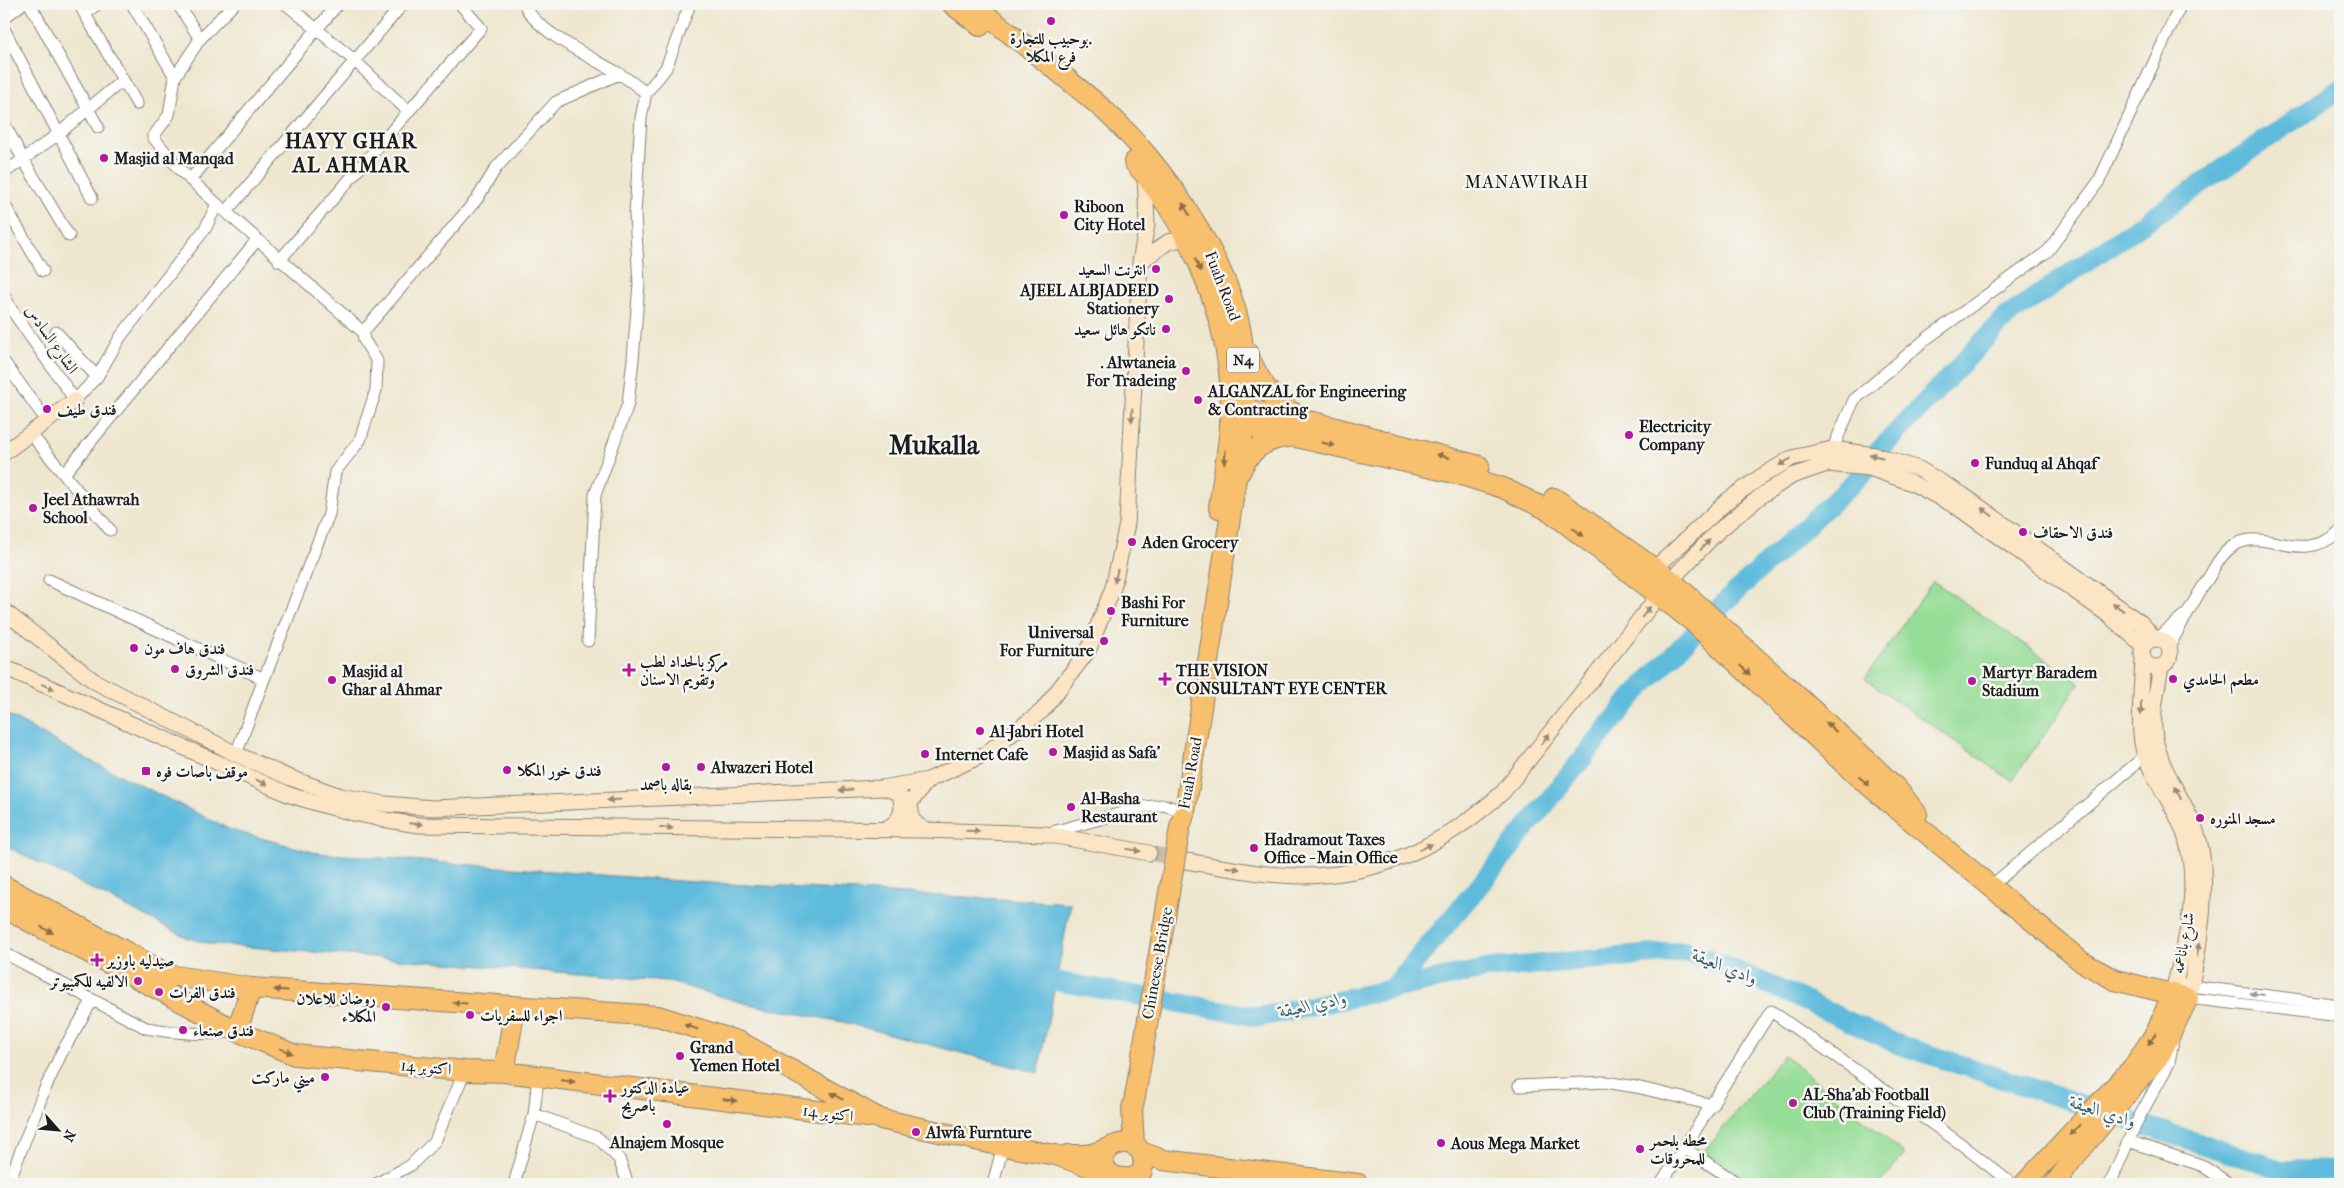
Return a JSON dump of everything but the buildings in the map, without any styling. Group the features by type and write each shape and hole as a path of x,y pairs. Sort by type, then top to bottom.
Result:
{"highway":[{"name":"Fuah Road","path":"952,4 1099,122 1145,174 1222,276 1242,339 1237,478 1181,816"},
{"name":"Fuah Road","path":"972,4 1106,111 1153,163 1177,193 1194,237 1217,310 1238,416 1181,816"},
{"path":"1242,339 1256,373 1270,393 1307,430"},
{"path":"1238,416 1307,430 1458,474 1503,488 1550,511 1648,575 1697,615 1855,774 2082,962 2115,980 2182,991"},
{"path":"1237,478 1242,466 1253,450 1275,439 1307,430"},
{"name":"Chineese Bridge","path":"1133,1160 1134,1103 1181,816"},
{"path":"4,886 169,975 251,988 515,1008 658,1016 740,1042 880,1119 1003,1146 1056,1155 1095,1154 1271,1184"},
{"name":"14 اكتوبر","path":"4,908 236,1031 295,1055 465,1071 504,1072 880,1119"},
{"path":"236,1031 251,988"},
{"name":"شارع باناعمه","path":"2024,1184 2065,1154 2139,1071 2160,1055 2173,1032 2182,991"},
{"name":"شارع باناعمه","path":"2139,1071 2157,1031 2182,991"},
{"path":"504,1072 515,1008"},
{"name":"شارع باناعمه","path":"2054,1184 2065,1154"},
{"path":"1056,1155 1095,1169 1113,1180 1126,1183 1133,1160"},
{"path":"1108,1176 1103,1164 1104,1157 1133,1160 1163,1160 1358,1184"}],"main road":[{"path":"4,611 94,681 236,754 288,777 340,796 385,804 432,808 882,788 928,780 984,754 1042,711 1088,651 1113,588 1127,524 1140,262 1147,225 1145,174"},
{"path":"1140,262 1168,242 1194,237"},
{"path":"4,453 75,400"},
{"path":"1648,575 1728,500 1792,458 1832,449 1875,454 1919,469 1963,495 2107,614 2154,646 2149,666 2161,666"},
{"path":"1185,860 1264,874 1302,876 1339,874 1375,867 1411,855 1444,838 1475,817 1503,792 1665,588 1717,532 1762,495 1792,476 1827,464 1869,468 1912,483 1957,507 2043,560"},
{"name":"شارع باناعمه","path":"2154,646 2170,658 2161,666 2153,721 2155,739 2160,755 2196,831 2201,857 2201,919 2182,991 2184,948 2190,912 2192,870 2184,831 2145,756 2141,703 2154,646"},
{"path":"4,667 290,795 335,810 378,820 418,825 924,830 1044,834 1149,853"},
{"path":"924,830 912,820 910,802 928,780"},
{"path":"882,788 899,793 902,808 896,823 882,830"}],"street":[{"path":"4,18 22,4"},
{"path":"30,4 98,126"},
{"path":"98,4 82,8 138,104"},
{"path":"132,4 175,76"},
{"path":"286,4 354,60 408,112"},
{"path":"190,180 338,4"},
{"path":"75,400 97,377 121,336 221,208 403,4"},
{"path":"279,261 481,28 460,4"},
{"path":"525,4 527,10 547,30 619,74 646,93"},
{"path":"588,641 595,495 628,404 633,359 639,284 635,214 641,118 646,93 666,68 690,4"},
{"path":"1827,464 1854,400 1926,339 2048,251 2099,180 2181,4"},
{"path":"181,5 200,39"},
{"path":"229,5 200,39 175,76 169,115 154,136 190,180 279,261 363,332 364,340 378,362 376,390 360,440 335,472 330,514 236,754"},
{"path":"4,30 57,135 92,198"},
{"path":"363,332 477,200 496,168 556,102 619,74"},
{"path":"4,173 57,135 87,108 123,80"},
{"path":"4,123 23,160 69,236"},
{"path":"4,204 43,271"},
{"path":"64,474 257,240"},
{"name":"الشارع السادس","path":"4,295 11,310 75,400"},
{"path":"56,332 97,377"},
{"path":"4,362 47,421"},
{"path":"30,433 110,530"},
{"path":"2154,646 2185,615 2223,554 2237,543 2254,539 2304,548 2315,546 2333,538 2340,531"},
{"path":"49,580 264,679"},
{"path":"1990,887 2145,756"},
{"path":"1044,834 1144,807 1164,805 1181,816"},
{"path":"4,953 146,1028 166,1032 220,1034 236,1031"},
{"path":"2182,991 2282,1003 2340,1005"},
{"path":"8,1184 44,1091 62,1052 92,1001"},
{"path":"2282,1003 2340,1016"},
{"path":"1661,1184 1686,1149 1771,1011 1961,1144 2012,1184"},
{"path":"2110,1184 2128,1141 2168,1063 2173,1048 2173,1032"},
{"path":"376,1184 411,1166 435,1141 444,1125 465,1071"},
{"path":"514,1184 534,1114 538,1077"},
{"path":"1520,1086 1613,1083 1713,1105"},
{"path":"534,1114 598,1138 619,1159 628,1184"},
{"path":"2128,1141 2201,1165 2230,1184"},
{"path":"993,1184 1003,1146"},
{"path":"1686,1149 1739,1184"}],"green space":[{"name":"Martyr Baradem Stadium","path":"1933,581 2080,683 2012,781 1865,679"},
{"name":"AL-Sha'ab Football Club (Training Field)","path":"1784,1055 1905,1154 1880,1184 1746,1184 1704,1151"}],"water":[{"path":"4,713 87,759 231,830 317,853 693,882 1071,903 1038,1073 843,1022 748,1004 666,981 211,944 188,938 4,845"}],"waterway":[{"path":"1392,989 1494,868 1632,697 1730,597 1869,468 1875,455 2006,317 2340,89"},
{"name":"وادي العيقة","path":"1055,981 1259,1017 1486,969 1687,951 1770,985 1900,1045 2281,1170 2340,1171"}],"tunnel":[{"path":"1149,853 1184,860"}],"place":[{"name":"بوحبيب للتجارة. فرع المكلا","path":"1051,21"},
{"name":"Masjid al Manqad","path":"104,158"},
{"name":"Riboon City Hotel","path":"1064,215"},
{"name":"انترنت السعيد","path":"1156,269"},
{"name":"AJEEL ALBJADEED Stationery","path":"1169,299"},
{"name":"ناتكو هائل سعيد","path":"1166,329"},
{"name":". Alwtaneia For Tradeing","path":"1186,371"},
{"name":"ALGANZAL for Engineering & Contracting","path":"1198,400"},
{"name":"فندق طيف","path":"47,409"},
{"name":"Electricity Company","path":"1629,435"},
{"name":"Funduq al Ahqaf","path":"1975,463"},
{"name":"Jeel Athawrah School","path":"33,508"},
{"name":"فندق الاحقاف","path":"2023,532"},
{"name":"Aden Grocery","path":"1132,542"},
{"name":"Bashi For Furniture","path":"1111,611"},
{"name":"Universal For Furniture","path":"1104,641"},
{"name":"فندق هاف مون","path":"134,648"},
{"name":"فندق الشروق","path":"175,669"},
{"name":"مركز بالحداد لطب وتقويم الاسنان","path":"629,670"},
{"name":"THE VISION CONSULTANT EYE CENTER","path":"1165,679"},
{"name":"مطعم الحامدي","path":"2173,679"},
{"name":"Masjid al Ghar al Ahmar","path":"332,680"},
{"name":"Martyr Baradem Stadium","path":"1972,681"},
{"name":"Al-Jabri Hotel","path":"980,731"},
{"name":"Masjid as Safa'","path":"1053,752"},
{"name":"Internet Cafe","path":"925,754"},
{"name":"بقاله باصمد","path":"666,767"},
{"name":"Alwazeri Hotel","path":"701,767"},
{"name":"فندق خور المكلا","path":"507,770"},
{"name":"موقف باصات فوه","path":"146,771"},
{"name":"Al-Basha Restaurant","path":"1071,807"},
{"name":"مسجد المنوره","path":"2200,818"},
{"name":"Hadramout Taxes Office - Main Office","path":"1254,848"},
{"name":"صيدليه باوزير","path":"97,960"},
{"name":"الالفيه للكمبيوتر","path":"138,981"},
{"name":"فندق الفرات","path":"159,992"},
{"name":"روضان للاعلان المكلاء","path":"386,1007"},
{"name":"اجواء للسفريات","path":"470,1015"},
{"name":"فندق صنعاء","path":"183,1030"},
{"name":"Grand Yemen Hotel","path":"680,1056"},
{"name":"ميني ماركت","path":"325,1077"},
{"name":"عيادة الدكتور باصريح","path":"610,1096"},
{"name":"AL-Sha'ab Football Club (Training Field)","path":"1793,1103"},
{"name":"Alnajem Mosque","path":"667,1124"},
{"name":"Alwfa Furnture","path":"916,1132"},
{"name":"Aous Mega Market","path":"1441,1143"},
{"name":"محطه بلحمر للمحروقات","path":"1640,1149"}],"district":[{"name":"HAYY GHAR AL AHMAR","path":"351,153"},
{"name":"MANAWIRAH","path":"1527,182"},
{"name":"Mukalla","path":"934,445"}]}
